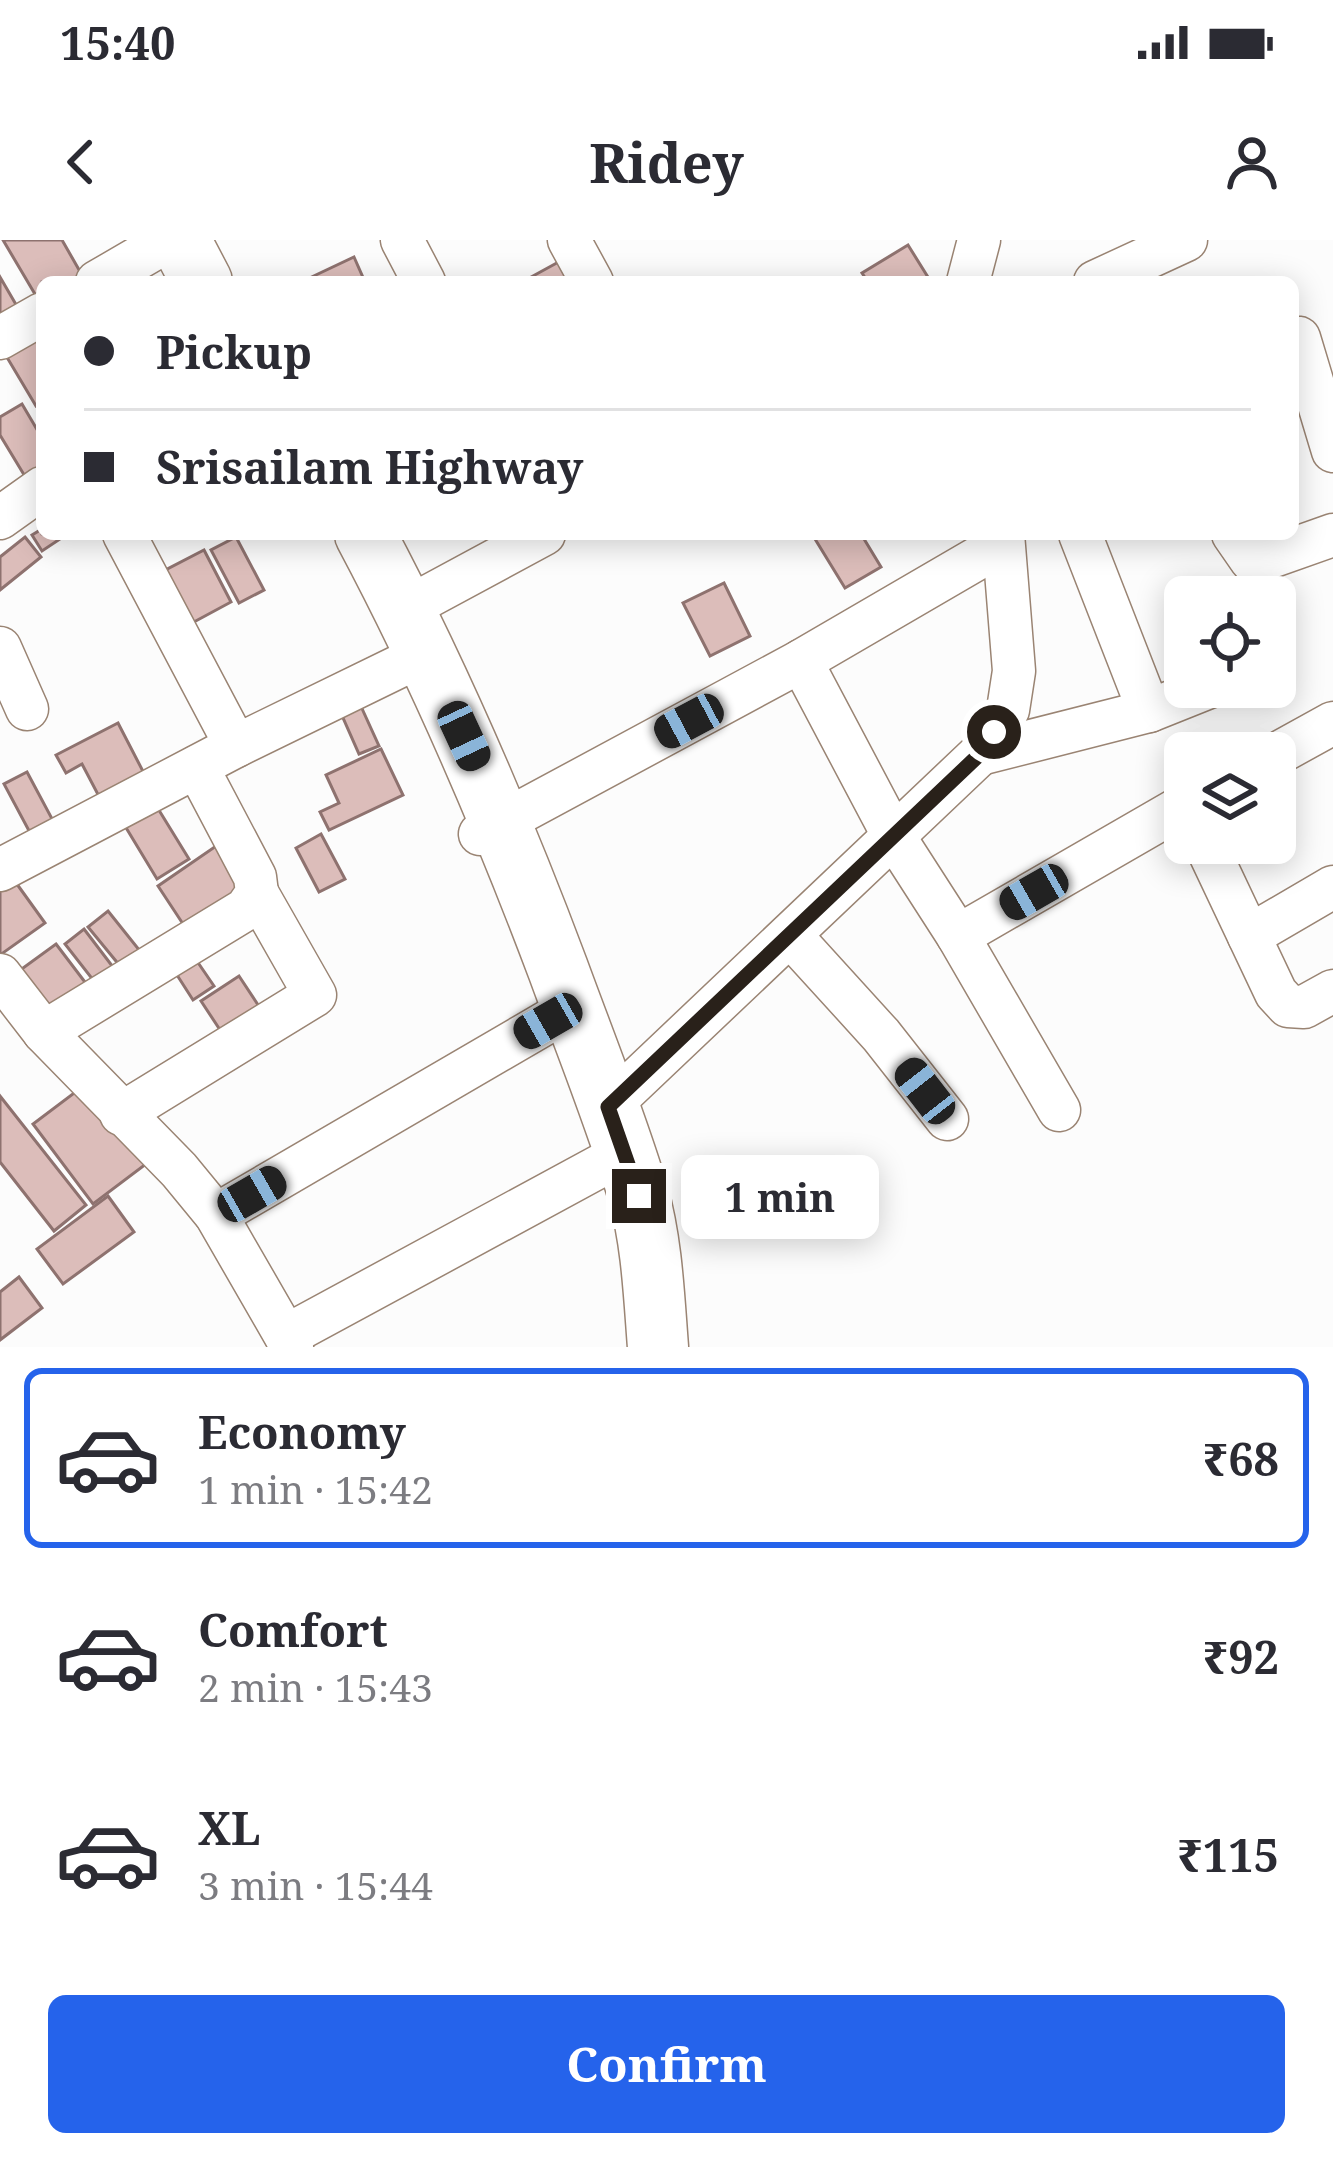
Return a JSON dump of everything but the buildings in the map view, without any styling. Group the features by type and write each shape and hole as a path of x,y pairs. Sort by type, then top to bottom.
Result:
{"highway":[{"path":"180,240 199,276"},
{"path":"210,240 229,276"},
{"path":"342,540 404,637"},
{"path":"367,540 404,637 491,828 608,1107 639,1196 658,1347"},
{"path":"491,828 548,1021 600,1166 620,1262 630,1347"}],"street":[{"path":"107,276 169,240"},
{"path":"402,240 421,276"},
{"path":"569,240 589,276"},
{"path":"970,276 979,240"},
{"path":"1108,276 1186,240"},
{"path":"0,338 36,317"},
{"path":"1308,333 1333,451"},
{"path":"0,518 36,492"},
{"path":"1237,540 1251,560 1333,535"},
{"path":"127,540 236,746"},
{"path":"0,870 236,746 404,637 536,540"},
{"path":"491,828 801,661 1001,540"},
{"path":"608,1107 980,754 1008,710 1014,671 1003,540"},
{"path":"1081,540 1149,711"},
{"path":"0,648 27,709"},
{"path":"801,661 893,835 1059,1110"},
{"path":"980,754 1164,705"},
{"path":"1296,743 1333,723"},
{"path":"121,1114 315,994 257,893 255,877 197,767"},
{"path":"958,936 1164,817"},
{"path":"1215,864 1276,993 1288,1006 1304,1007 1333,991"},
{"path":"1249,935 1333,886"},
{"path":"44,1031 246,909 257,893"},
{"path":"790,935 881,1035 947,1119"},
{"path":"0,974 44,1031 178,1169 216,1215 289,1341 600,1166"},
{"path":"216,1215 548,1021"}],"route":[{"path":"639,1196 608,1107 980,754 994,732"}]}
